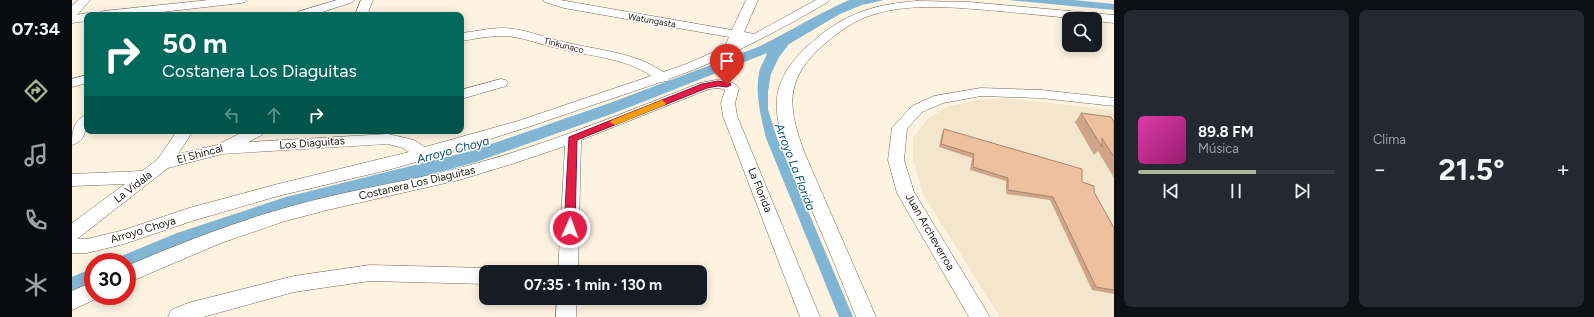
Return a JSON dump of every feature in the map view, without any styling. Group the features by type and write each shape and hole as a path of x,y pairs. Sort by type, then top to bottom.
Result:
{"street":[{"path":"72,13 84,0"},
{"path":"131,12 241,0"},
{"path":"311,12 349,0"},
{"path":"362,12 367,0"},
{"name":"Watungasta","path":"549,0 564,5 756,38"},
{"path":"730,50 752,0"},
{"name":"Arroyo Choya","path":"72,246 87,246 124,237 189,215 278,190 388,164 523,124 663,78 756,38 824,0"},
{"path":"866,317 787,128 784,105 786,86 792,72 805,56 822,40 847,22 868,12 888,6 914,3 951,3 1114,19"},
{"path":"72,18 84,17"},
{"name":"Tinkunaco","path":"464,37 500,32 526,34 559,45 631,61 649,68 663,78"},
{"path":"72,83 84,80"},
{"path":"464,94 501,83"},
{"name":"La Florida","path":"705,86 718,83 732,88 728,102 730,116 810,317"},
{"name":"Costanera Los Diaguitas","path":"136,271 172,254 304,209 479,168 572,139 705,86"},
{"name":"Juan Archeverroa","path":"980,317 906,193 896,160 900,128 917,109 940,99 981,92 1041,94 1114,102"},
{"path":"72,140 84,124"},
{"name":"La Vidala","path":"72,233 163,164 183,134"},
{"name":"El Shincal","path":"163,164 222,149 251,134"},
{"name":"Los Diaguitas","path":"222,149 392,135 424,154"},
{"path":"568,265 572,139"},
{"path":"72,180 147,177"},
{"path":"178,317 188,312 294,284 370,273 479,276"},
{"path":"72,301 84,295"},
{"path":"566,317 567,305"}],"shaded area":[{"path":"1005,98 1114,110 1114,317 1000,317 923,194 913,160 913,138 928,118 950,106 978,100"}],"water":[{"path":"849,0 884,0 862,5 840,14 789,44 779,57 771,74 768,91 768,110 777,138 853,317 839,317 766,138 759,106 758,81 760,70 767,53 617,112 476,162 422,177 339,194 136,264 136,253 129,253 177,233 286,197 471,151 610,103 758,47"},
{"path":"1008,0 1074,0 1114,4 1114,10"},
{"path":"84,272 84,285 72,290 72,277"}],"building":[{"path":"1081,113 1111,117 1114,122 1114,157 1102,138 1102,147"},
{"path":"944,129 1082,169 1082,182 1094,186 1094,192 1114,228 1114,290 1096,287 1053,197 1008,190 1008,178 973,167 974,154 941,144"}],"slow traffic":[{"path":"615,122 662,103"}],"route":[{"path":"570,228 572,139 705,86 718,83 727,85"}],"water label":[{"name":"Arroyo La Florida","path":"795,167"}]}
